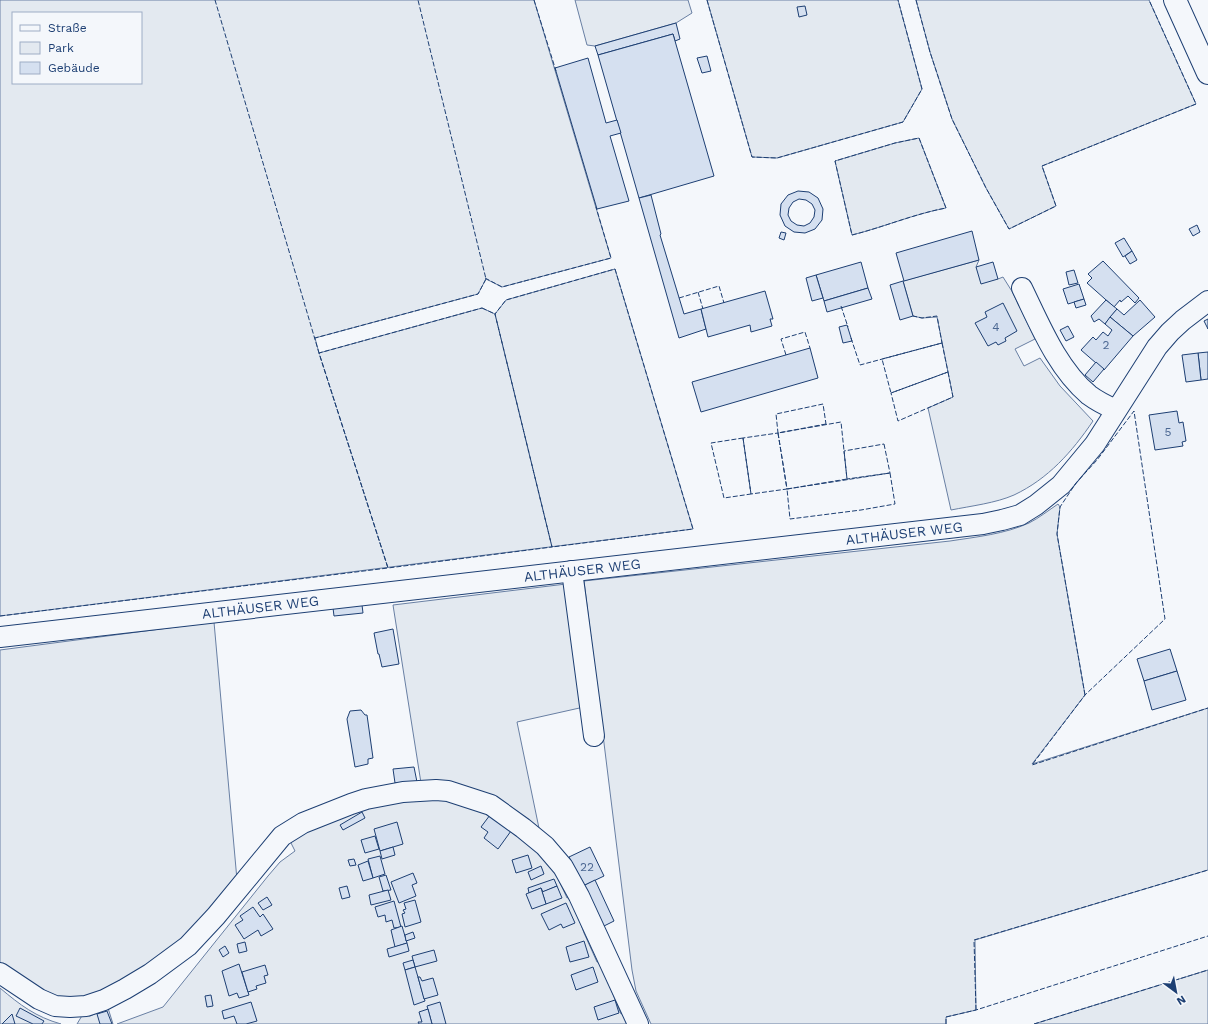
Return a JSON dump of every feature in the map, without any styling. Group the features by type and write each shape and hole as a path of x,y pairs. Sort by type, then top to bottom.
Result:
{"main road":[{"path":"1175,0 1208,73"}],"street":[{"path":"1022,288 1059,360 1089,395 1100,403 1116,410"},
{"name":"ALTHÄUSER WEG","path":"0,637 983,524 1020,515 1036,505 1061,484 1095,444 1157,347 1170,332 1208,301"},
{"path":"572,571 594,736"},
{"path":"0,973 39,999 55,1006 86,1006 104,1000 150,974 188,946 216,916 282,836 303,823 359,801 403,792 436,790 454,793 491,805 545,846 563,867 638,1024"}],"green space":[{"path":"0,0 534,0 611,258 502,287 486,279 478,294 315,338 319,353 482,308 495,314 506,300 615,269 693,529 0,616"},
{"path":"575,0 688,0 692,13 676,23 595,46 587,45"},
{"path":"707,0 898,0 922,89 903,122 777,158 752,157"},
{"path":"916,0 1149,0 1196,104 1042,166 1056,206 1009,229 986,188 952,119 930,52"},
{"path":"919,138 946,208 852,235 835,161 895,143"},
{"path":"979,260 976,267 998,279 1003,277 1013,293 1035,339 1015,349 1024,366 1040,358 1060,386 1093,421 1068,454 1038,481 1014,495 999,500 951,510 928,408 953,397 937,317 922,318 913,316 903,281"},
{"path":"1058,504 1060,507 1057,534 1085,695 1032,764 1208,708 1208,870 975,940 976,1010 946,1017 946,1024 651,1024 636,991 632,970 584,581 950,541 1020,527 1029,523"},
{"path":"566,584 584,707 517,722 540,833 421,783 393,605"},
{"path":"214,622 237,880 181,941 151,964 87,999 57,998 0,966 0,650"},
{"path":"424,795 489,812 551,863 567,898 571,896 584,933 597,962 600,962 621,1014 624,1013 629,1024 117,1024 163,1007 268,876 280,862 295,851 289,839 362,807"},
{"path":"1208,970 1208,1024 1034,1024"},
{"path":"0,988 29,1010 44,1018 61,1024 0,1024"},
{"path":"108,1008 113,1024 77,1024 83,1014 90,1016"}],"building":[{"path":"805,6 807,15 799,17 797,7"},
{"path":"676,23 680,39 675,41 673,34 598,55 595,46"},
{"path":"673,34 714,176 639,198 598,55"},
{"path":"707,56 711,71 702,73 697,58"},
{"path":"588,58 606,123 617,120 621,133 610,136 629,201 597,209 555,68"},
{"path":"798,191 809,192 818,198 823,209 822,220 815,229 805,233 794,232 785,226 780,215 781,204 788,195","holes":["799,199 806,200 812,204 815,210 814,217 810,223 804,226 797,225 791,221 788,215 789,208 793,202"]},
{"path":"651,195 660,235 684,314 701,309 706,329 679,338 639,198"},
{"path":"1197,225 1200,232 1193,236 1189,229"},
{"path":"972,231 979,260 904,281 896,253"},
{"path":"781,232 786,233 784,240 779,238"},
{"path":"1124,238 1132,251 1123,257 1115,243"},
{"path":"1132,251 1137,260 1130,264 1125,256"},
{"path":"1103,261 1139,298 1135,303 1128,296 1121,302 1120,300 1114,307 1087,283 1092,278 1088,274"},
{"path":"861,262 868,288 824,301 816,275"},
{"path":"993,262 998,279 981,284 976,267"},
{"path":"1074,270 1078,283 1069,285 1066,272"},
{"path":"816,275 823,298 812,301 806,278"},
{"path":"903,281 913,316 900,320 890,285"},
{"path":"1079,284 1084,299 1068,304 1063,289"},
{"path":"868,288 872,299 827,312 824,301"},
{"path":"765,291 773,319 770,319 772,326 751,332 750,325 708,337 701,309"},
{"path":"1084,299 1086,305 1076,308 1074,302"},
{"path":"1106,300 1117,309 1105,324 1099,319 1094,322 1091,316"},
{"path":"1140,300 1155,317 1133,336 1110,317 1117,309 1124,315"},
{"path":"1003,303 1017,331 1005,338 1006,341 998,345 996,342 988,346 975,323 987,317 985,312"},
{"path":"1110,317 1133,336 1104,370 1081,350 1093,337 1096,340 1103,332 1108,336 1112,330 1105,324"},
{"path":"1208,319 1208,329 1204,321"},
{"path":"847,325 852,341 843,343 839,327"},
{"path":"1068,326 1074,337 1066,341 1060,330"},
{"path":"810,348 818,378 701,412 692,382"},
{"path":"1208,352 1208,379 1201,380 1198,353"},
{"path":"1198,353 1201,380 1186,382 1182,355"},
{"path":"1096,362 1104,369 1093,382 1085,375"},
{"path":"1177,411 1179,423 1183,422 1186,441 1182,442 1183,446 1155,450 1149,415"},
{"path":"362,605 363,613 334,616 333,608"},
{"path":"393,629 399,664 382,667 374,633"},
{"path":"1170,649 1177,671 1144,681 1137,659"},
{"path":"1177,671 1186,700 1152,710 1144,681"},
{"path":"361,710 365,715 367,715 373,758 368,759 368,764 355,767 347,719 350,711"},
{"path":"414,767 417,782 395,783 393,769"},
{"path":"362,812 365,818 343,830 340,825"},
{"path":"490,815 511,831 498,849 484,838 488,832 481,827"},
{"path":"397,822 403,844 380,851 374,829"},
{"path":"375,836 379,849 365,853 361,840"},
{"path":"393,847 395,855 382,859 380,851"},
{"path":"590,847 604,876 583,886 569,857"},
{"path":"528,855 532,868 516,873 512,860"},
{"path":"380,856 385,874 373,878 368,859"},
{"path":"354,859 356,865 350,866 348,860"},
{"path":"368,861 373,878 363,881 358,865"},
{"path":"541,866 544,874 531,880 528,872"},
{"path":"413,873 417,883 412,885 416,896 399,903 391,882"},
{"path":"386,875 391,890 383,891 379,877"},
{"path":"554,879 557,886 543,892 541,888 529,893 528,888"},
{"path":"595,880 614,921 602,927 583,886"},
{"path":"347,886 350,897 342,899 339,888"},
{"path":"557,886 562,898 546,904 542,892"},
{"path":"541,888 546,904 532,909 526,894"},
{"path":"388,890 391,900 371,905 369,895"},
{"path":"267,897 272,905 263,910 258,903"},
{"path":"415,900 421,922 405,927 402,914 405,913 403,910 406,909 404,903"},
{"path":"394,901 401,927 394,928 392,920 386,922 385,915 378,917 375,907"},
{"path":"566,903 575,923 563,928 561,924 549,930 541,914"},
{"path":"253,907 260,917 263,914 273,929 261,936 258,930 244,939 235,925 243,920 240,916"},
{"path":"402,926 407,943 395,947 391,930"},
{"path":"413,932 415,938 406,941 405,935"},
{"path":"584,941 589,957 570,962 566,947"},
{"path":"245,942 247,951 239,953 237,944"},
{"path":"407,943 409,951 389,957 387,949"},
{"path":"225,946 229,953 223,957 219,950"},
{"path":"434,950 437,961 415,967 412,956"},
{"path":"413,960 415,967 405,970 403,963"},
{"path":"239,964 249,995 239,998 237,993 229,996 222,971"},
{"path":"265,965 268,975 264,976 266,983 256,986 257,989 248,992 242,972"},
{"path":"415,967 425,1001 414,1005 405,970"},
{"path":"593,967 598,982 576,990 571,975"},
{"path":"418,977 420,977 422,981 433,978 438,995 424,999"},
{"path":"211,995 213,1006 207,1007 205,996"},
{"path":"615,1000 619,1013 598,1020 594,1007"},
{"path":"251,1002 257,1021 246,1024 237,1024 234,1016 224,1019 222,1011"},
{"path":"440,1002 446,1024 432,1024 427,1006"},
{"path":"20,1008 44,1021 42,1024 33,1024 16,1016"},
{"path":"428,1009 432,1024 419,1024 418,1022 422,1022 419,1012"},
{"path":"107,1011 112,1024 100,1024 97,1014"},
{"path":"12,1014 15,1024 2,1024"}],"fence":[{"path":"0,616 388,568 319,353 215,0"},
{"path":"314,337 315,338 478,294 486,279 418,0"},
{"path":"534,0 556,71"},
{"path":"707,0 752,157 777,158 903,122 922,89 898,0"},
{"path":"916,0 930,52 952,119 986,188 1009,229 1056,206 1042,166 1196,104 1149,0"},
{"path":"919,138 946,208 852,235 835,161 895,143 919,138"},
{"path":"485,278 502,287 611,258 596,207"},
{"path":"615,269 693,529 552,547 495,314 506,300 615,269"},
{"path":"679,298 719,286 724,303"},
{"path":"698,292 703,309"},
{"path":"841,306 848,327"},
{"path":"482,308 495,314 552,547 388,568 319,353 482,308"},
{"path":"851,338 860,365 942,343 937,316 922,318 913,316"},
{"path":"786,355 781,339 805,332 810,348"},
{"path":"942,343 948,372 891,393 882,359 942,343"},
{"path":"948,372 953,397 898,421 891,393 948,372"},
{"path":"826,424 778,433 787,489 847,479 841,422 778,433 776,414 823,404 826,424"},
{"path":"1085,695 1057,534 1060,507 1076,483 1097,460 1134,411 1165,619 1085,695 1032,765 1208,708"},
{"path":"778,433 787,489 751,494 743,438 778,433"},
{"path":"743,438 751,494 724,498 711,443 743,438"},
{"path":"884,444 890,473 847,479 844,451 884,444"},
{"path":"890,473 895,504 790,519 787,489 890,473"},
{"path":"976,1010 974,940 1208,870"},
{"path":"946,1024 946,1017 976,1010 1208,936"},
{"path":"1034,1024 1208,970"}]}
